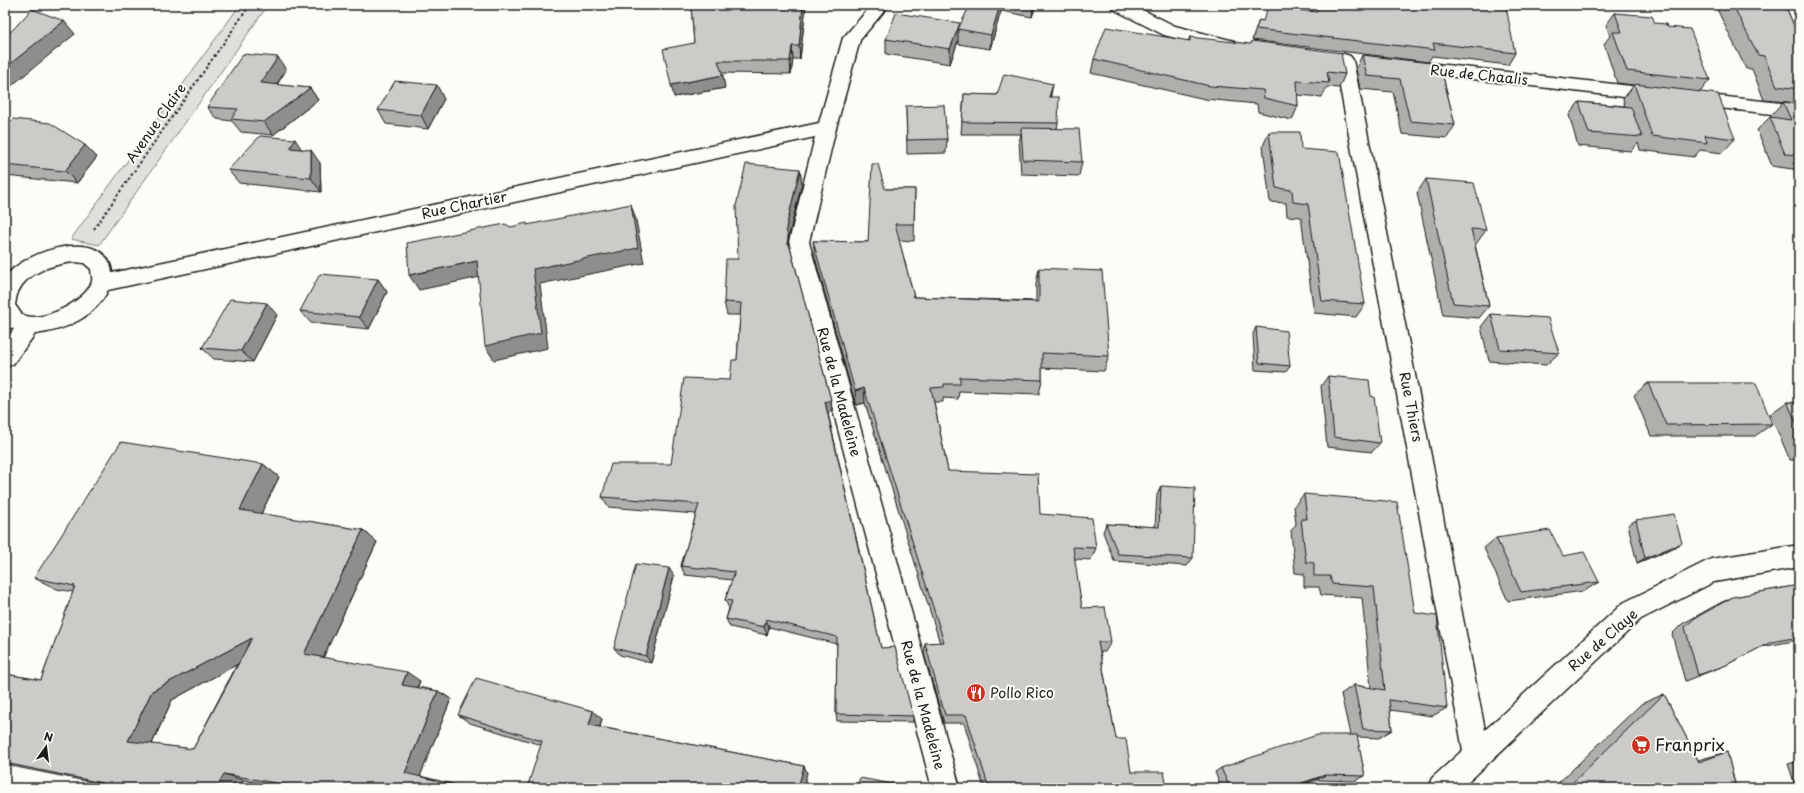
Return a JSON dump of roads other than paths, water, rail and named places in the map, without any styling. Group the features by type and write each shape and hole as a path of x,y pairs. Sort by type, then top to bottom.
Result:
{"street":[{"name":"Rue de la Madeleine","path":"881,5 852,38 827,128 799,242 946,788"},
{"path":"1119,5 1170,31 1245,47"},
{"name":"Rue Thiers","path":"1344,60 1477,755"},
{"name":"Rue de Chaalis","path":"1392,65 1799,111"},
{"name":"Rue Chartier","path":"102,283 827,128"},
{"path":"5,303 6,296 12,284 13,270 58,255 77,253 90,256 99,263 103,272 102,283 94,296 82,309 65,319 46,325 29,325 17,322 8,316 5,308"},
{"path":"5,358 29,325"},
{"name":"Rue de Claye","path":"1442,788 1632,611 1711,572 1799,556"}],"place":[{"name":"Pollo Rico","path":"976,693"},
{"name":"Franprix","path":"1641,745"}]}
